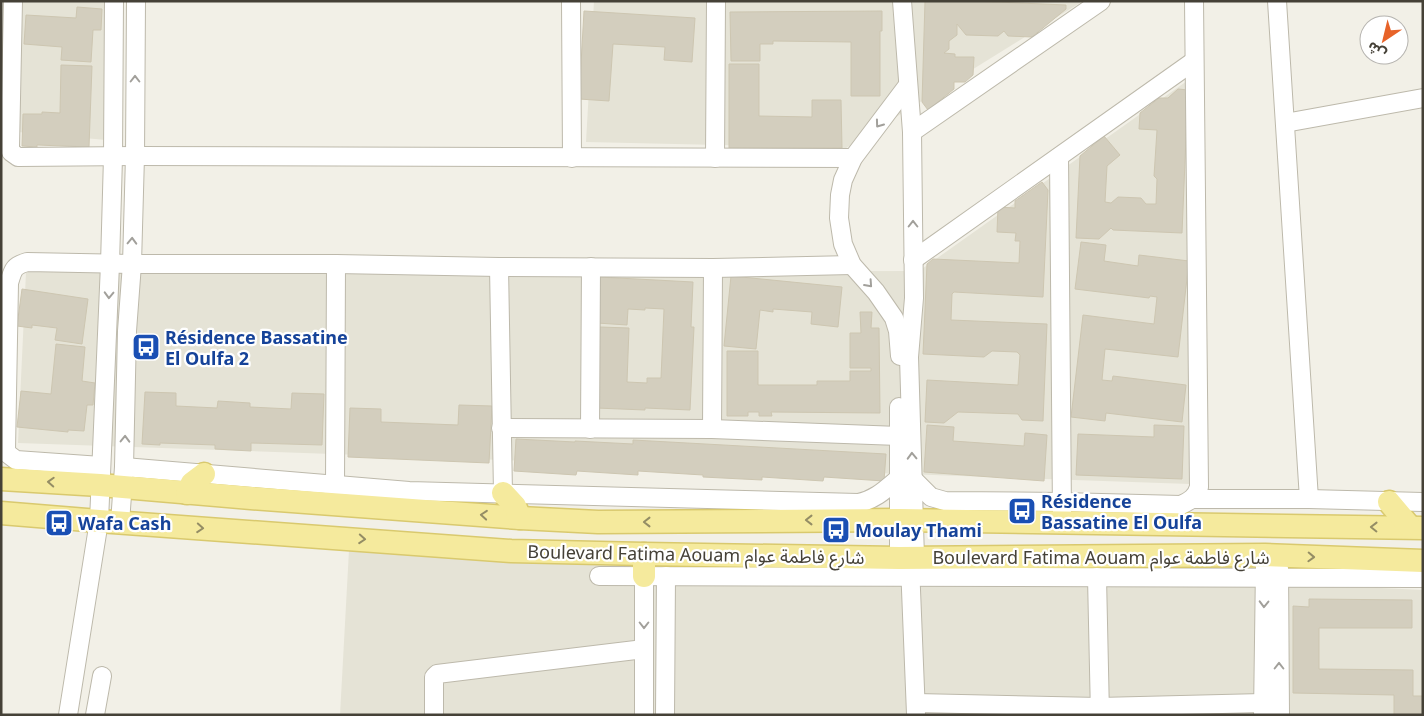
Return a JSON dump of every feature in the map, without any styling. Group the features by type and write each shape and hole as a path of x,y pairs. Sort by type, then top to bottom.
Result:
{"main road":[{"path":"187,493 192,483 204,474"},
{"name":"Boulevard Fatima Aouam شارع فاطمة عوام","path":"1,479 112,476 187,493 598,522 906,520 1062,512 1416,527"},
{"path":"503,493 515,506 520,518"},
{"path":"1388,502 1416,527"},
{"name":"Boulevard Fatima Aouam شارع فاطمة عوام","path":"1,513 511,551 651,569 908,562 1272,567 1423,561"}],"street":[{"path":"12,1 10,147 11,152 18,158 135,156 854,158"},
{"path":"112,476 110,264 114,1"},
{"path":"68,715 109,522 132,264 136,1"},
{"path":"571,1 572,158"},
{"path":"715,158 716,1"},
{"path":"902,1 912,132 914,298 909,357 906,520 916,709 1099,711 1263,709 1272,567"},
{"path":"912,132 1101,1"},
{"path":"908,85 854,158 843,180 839,218 843,244 852,265 876,292 894,318 898,331 900,343 899,436 906,478 931,497 945,501 1062,512 1180,506 1192,499 1197,494 1199,487 1194,1"},
{"path":"1277,1 1309,499"},
{"path":"913,260 1194,61"},
{"path":"1285,123 1423,98"},
{"path":"1059,156 1062,512"},
{"path":"852,265 590,268 27,262 17,265 12,272 9,283 6,445 8,454 16,460 112,476 204,474 409,491 858,503 866,502 906,478"},
{"path":"335,486 336,264"},
{"path":"499,267 503,493"},
{"path":"590,268 590,429"},
{"path":"712,429 713,268"},
{"path":"501,428 712,429 899,436"},
{"path":"1192,499 1309,499 1423,502"},
{"path":"599,576 651,569 908,562 1097,577 1272,567 1423,578"},
{"path":"1272,567 1280,715"},
{"path":"644,715 644,649 651,569"},
{"path":"651,569 665,715"},
{"path":"1097,577 1099,711"},
{"path":"434,715 434,677 437,674 644,649"},
{"path":"95,715 102,676"}],"shaded area":[{"path":"23,1 105,1 106,140 18,132"},
{"path":"594,1 1083,1 846,148 586,142"},
{"path":"1201,71 1190,484 18,443 26,272 919,271"},
{"path":"349,550 1276,583 1423,590 1423,715 340,715"}],"building":[{"path":"925,1 1066,5 1066,9 1032,37 1008,36 1004,31 998,36 966,35 957,24 957,35 949,41 949,49 944,53 955,54 955,57 974,57 973,75 965,82 954,82 954,89 928,110 922,102"},
{"path":"77,7 102,9 101,30 93,30 91,62 61,60 62,47 24,44 26,15 76,18"},
{"path":"584,11 695,18 692,62 664,60 665,47 613,44 609,101 579,99"},
{"path":"882,11 882,31 880,31 880,96 851,96 851,42 773,41 773,44 760,44 760,61 731,61 730,12"},
{"path":"729,64 759,64 759,116 812,117 812,100 841,100 842,148 729,148"},
{"path":"61,65 92,66 89,147 22,146 23,114 60,113"},
{"path":"1178,89 1188,90 1182,233 1113,230 1111,228 1099,239 1076,238 1080,156 1104,136 1120,155 1107,166 1105,202 1111,203 1118,197 1141,198 1146,204 1156,204 1157,179 1154,176 1157,130 1139,129 1140,113 1159,98 1168,98"},
{"path":"1042,182 1048,190 1043,297 954,292 952,294 951,320 1047,324 1043,421 1022,420 1018,414 958,412 944,423 925,422 927,380 1018,385 1020,355 1017,352 992,351 984,357 923,354 927,264 933,259 1019,263 1020,241 1015,241 1016,233 997,232 998,207 1015,208 1015,201"},
{"path":"1081,242 1106,245 1104,261 1138,266 1139,255 1189,261 1178,357 1105,349 1102,380 1112,381 1113,376 1186,385 1182,422 1106,413 1105,421 1071,417 1083,315 1154,324 1157,297 1150,296 1149,298 1075,289"},
{"path":"731,276 842,287 838,327 811,324 812,312 760,310 756,349 724,346"},
{"path":"599,277 693,282 691,327 694,327 690,410 596,408 600,327 629,328 627,382 647,383 647,378 661,378 664,309 628,309 627,325 597,323"},
{"path":"22,289 88,299 82,344 55,340 57,328 32,325 32,328 17,326"},
{"path":"860,312 872,312 871,328 879,328 880,413 771,412 772,416 759,416 759,412 748,412 748,416 727,416 727,351 758,351 758,385 817,385 817,381 850,381 850,371 871,371 871,368 850,368 850,333 861,333"},
{"path":"56,344 85,347 82,381 95,383 93,405 87,405 84,431 68,430 68,432 17,427 21,391 51,394"},
{"path":"145,392 176,393 176,406 217,408 218,401 250,403 250,407 291,409 292,393 324,394 322,445 251,443 251,451 215,449 215,445 142,444"},
{"path":"459,405 492,406 489,463 348,457 350,408 381,409 381,422 458,425"},
{"path":"927,425 954,427 953,441 1024,446 1025,433 1047,435 1044,481 924,472"},
{"path":"1154,425 1184,426 1182,479 1076,475 1078,434 1154,437"},
{"path":"516,439 633,444 633,440 886,454 884,481 824,477 823,481 762,477 762,480 638,471 638,475 577,471 576,475 514,471"},
{"path":"1309,599 1412,600 1412,628 1319,628 1319,669 1413,670 1413,696 1423,696 1423,715 1394,715 1394,695 1293,693 1293,606 1309,607"}],"place":[{"name":"Résidence Bassatine El Oulfa 2","path":"146,347"},
{"name":"Résidence Bassatine El Oulfa","path":"1022,511"},
{"name":"Wafa Cash","path":"59,523"},
{"name":"Moulay Thami","path":"836,530"}]}
